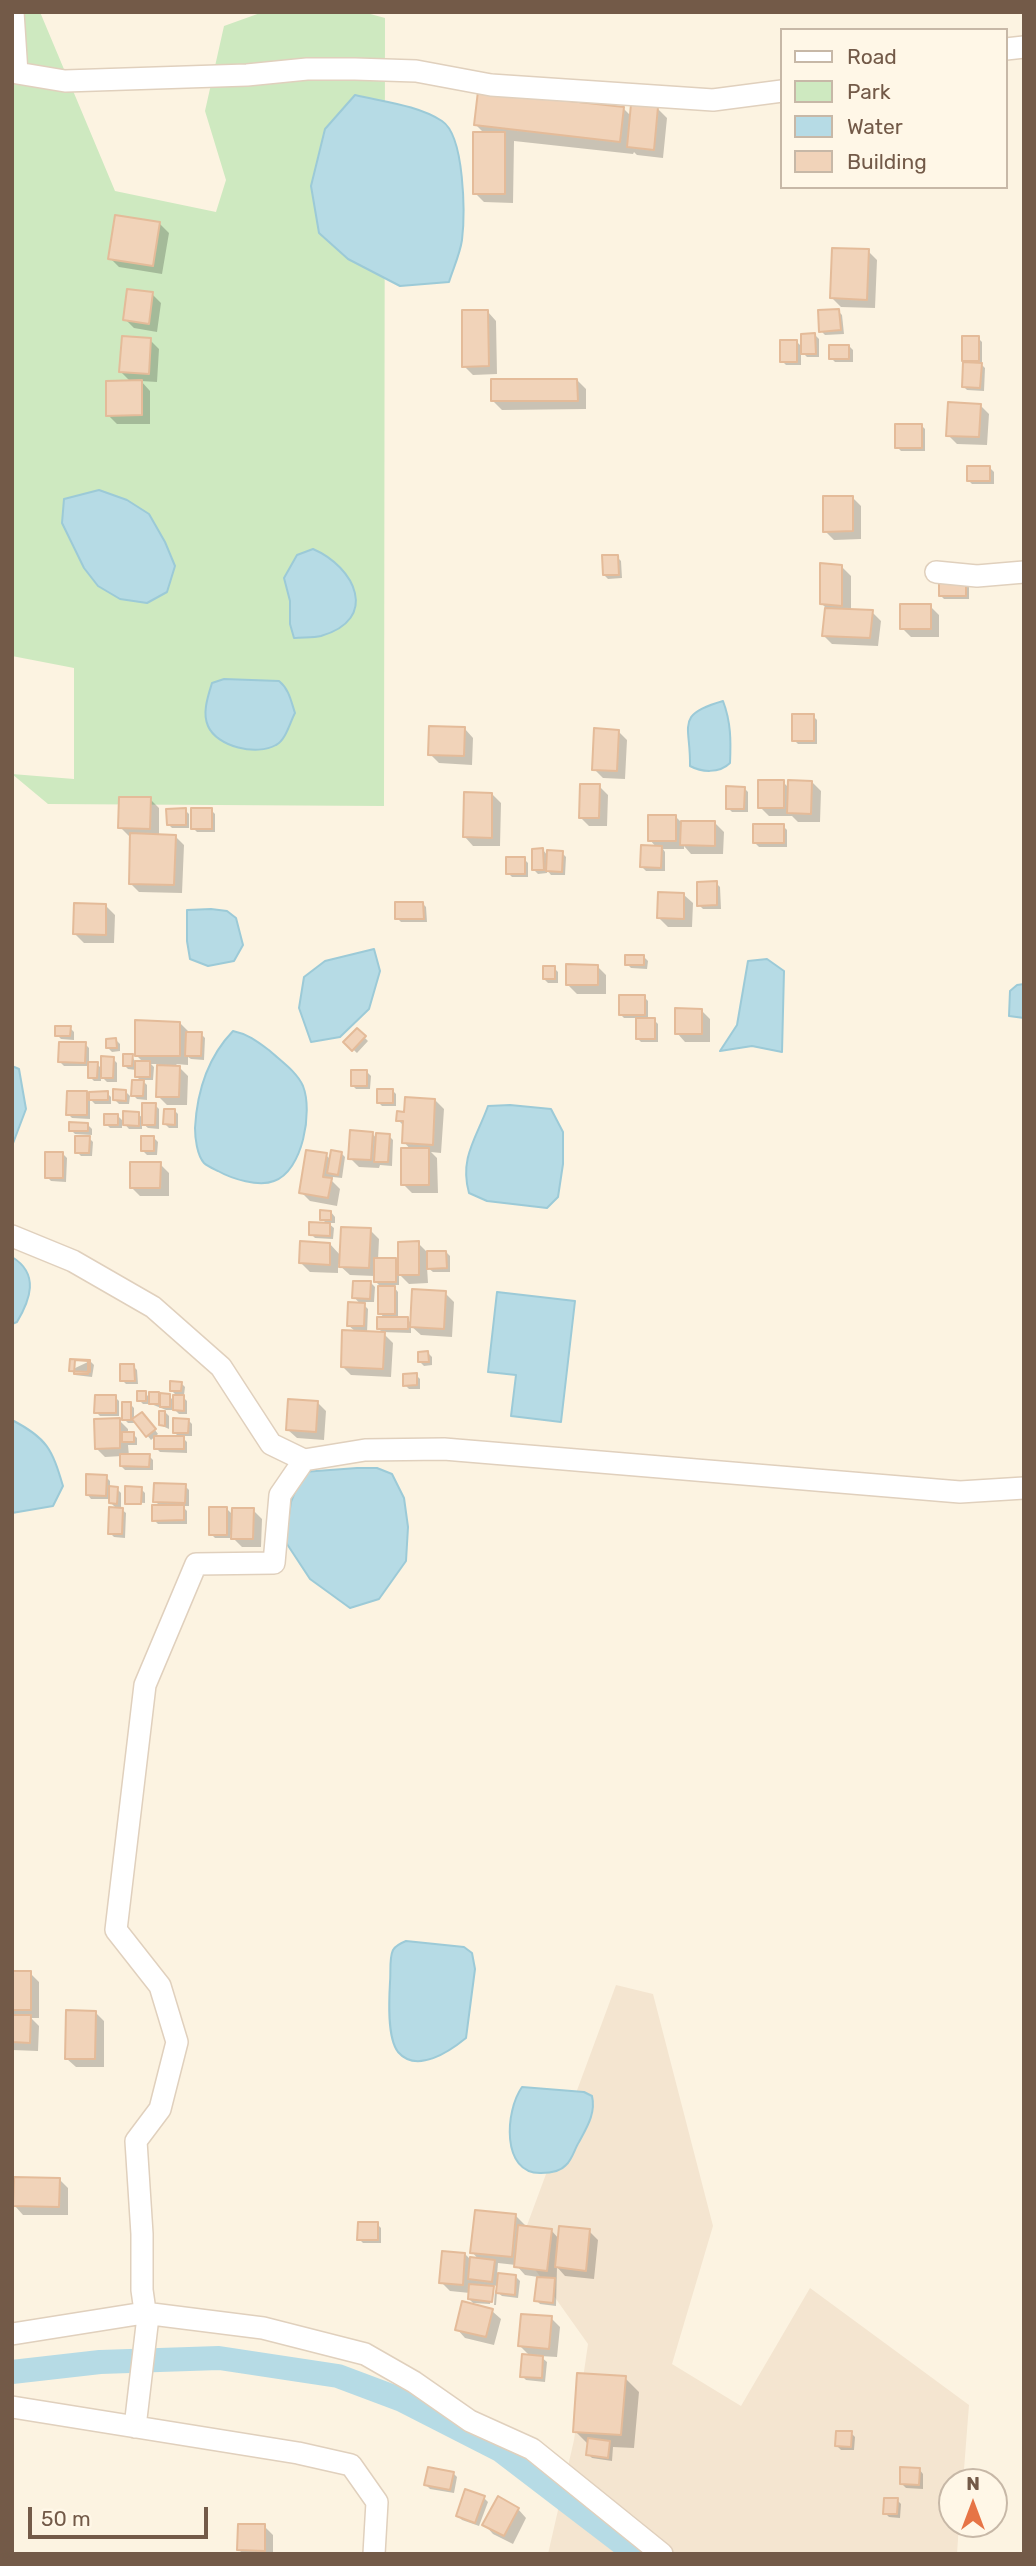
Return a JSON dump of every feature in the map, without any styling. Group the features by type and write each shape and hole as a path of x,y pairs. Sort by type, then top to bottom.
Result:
{"street":[{"path":"13,12 17,73 65,81 355,69 416,71 491,85 713,100 780,91"},
{"path":"936,572 977,576 1024,572"},
{"path":"12,1236 74,1261 153,1307 222,1367 271,1444 304,1461 365,1450 444,1449 960,1492 1024,1488"},
{"path":"135,2427 145,2319 136,2141 160,2109 177,2042 160,1986 116,1930 145,1685 196,1564 274,1563 280,1495 304,1461"},
{"path":"12,2334 145,2319 262,2328 365,2354 414,2382 470,2421 532,2449 662,2554"},
{"path":"12,2407 298,2453 351,2465 377,2502 374,2554"}],"shaded area":[{"path":"616,1985 653,1994 713,2226 672,2364 741,2406 810,2288 969,2405 964,2468 938,2468 938,2538 958,2538 957,2554 548,2554 574,2440 588,2344 519,2247"}],"green space":[{"path":"12,12 40,12 115,191 216,212 226,180 205,111 224,26 263,12 363,12 385,18 384,806 48,804 12,774 74,779 74,668 12,656"}],"water":[{"path":"355,95 422,111 442,121 450,129 462,177 463,228 461,245 449,282 400,286 348,259 319,233 311,186 325,129"},
{"path":"99,490 127,500 149,514 165,542 175,566 167,592 147,603 120,599 98,586 84,568 62,523 64,499"},
{"path":"313,549 328,557 350,580 355,593 355,606 351,618 339,628 321,636 294,638 290,624 290,601 284,578 297,555"},
{"path":"224,679 279,681 282,684 295,713 279,743 259,750 238,748 213,733 206,721 207,699 212,683"},
{"path":"723,701 730,732 730,763 721,769 699,770 690,766 688,723 697,711"},
{"path":"187,910 227,911 236,918 243,945 234,961 208,966 190,959"},
{"path":"374,949 380,971 369,1009 340,1037 311,1042 299,1008 304,977 325,961"},
{"path":"767,959 784,971 782,1052 752,1046 720,1051 737,1025 748,961"},
{"path":"1024,984 1024,1018 1009,1016 1010,991 1017,985"},
{"path":"233,1031 257,1042 288,1067 303,1086 306,1097 306,1124 299,1153 284,1175 268,1183 253,1183 224,1174 205,1164 197,1146 195,1128 201,1088 216,1052"},
{"path":"12,1066 19,1069 26,1109 12,1146"},
{"path":"488,1106 551,1109 563,1132 563,1164 558,1197 547,1208 487,1201 469,1193 466,1180 468,1158"},
{"path":"12,1257 26,1271 30,1288 22,1314 17,1322 12,1324"},
{"path":"497,1292 575,1301 561,1422 511,1416 516,1375 488,1372"},
{"path":"12,1420 41,1439 51,1454 63,1486 53,1506 12,1513"},
{"path":"377,1468 392,1474 404,1498 408,1527 406,1561 379,1599 350,1608 310,1579 285,1541 291,1502 303,1472"},
{"path":"406,1941 464,1947 472,1953 475,1969 466,2038 442,2054 424,2061 414,2061 398,2052 390,2028 391,1957 393,1950"},
{"path":"522,2087 584,2092 592,2096 593,2108 588,2125 570,2160 558,2171 528,2171 513,2153 510,2125 516,2098"}],"building":[{"path":"478,91 624,107 620,142 474,125"},
{"path":"631,104 658,107 654,150 627,147"},
{"path":"473,132 505,132 505,194 473,194"},
{"path":"115,215 160,222 153,266 108,259"},
{"path":"832,248 869,249 867,300 830,298"},
{"path":"127,289 153,292 149,324 123,320"},
{"path":"839,309 841,330 819,332 818,310"},
{"path":"462,310 488,310 489,366 462,367"},
{"path":"815,333 816,354 801,354 801,334"},
{"path":"122,336 151,338 149,374 119,372"},
{"path":"962,336 979,336 979,361 962,361"},
{"path":"780,340 797,340 797,362 780,362"},
{"path":"829,345 849,345 849,359 829,359"},
{"path":"963,362 982,363 980,388 962,387"},
{"path":"491,379 577,379 578,401 491,401"},
{"path":"142,380 142,415 106,416 106,381"},
{"path":"948,402 981,404 979,437 946,436"},
{"path":"895,424 922,424 922,448 895,448"},
{"path":"967,466 990,466 990,481 967,481"},
{"path":"823,496 853,496 853,531 823,532"},
{"path":"602,555 618,555 619,575 603,575"},
{"path":"820,563 842,565 842,606 820,604"},
{"path":"939,577 966,577 966,596 939,596"},
{"path":"900,604 931,604 931,629 900,629"},
{"path":"825,608 873,610 870,638 822,636"},
{"path":"792,714 814,714 814,741 792,741"},
{"path":"429,726 465,727 464,756 428,755"},
{"path":"594,728 619,730 617,771 592,770"},
{"path":"758,780 784,780 784,808 758,808"},
{"path":"788,780 812,781 811,814 787,813"},
{"path":"580,784 600,784 599,818 579,818"},
{"path":"726,786 745,787 744,809 726,809"},
{"path":"464,792 492,793 492,838 463,837"},
{"path":"119,797 151,797 150,829 118,828"},
{"path":"186,808 186,825 167,825 166,809"},
{"path":"191,808 212,808 212,829 191,829"},
{"path":"648,815 676,815 676,841 648,841"},
{"path":"681,821 715,821 715,846 680,845"},
{"path":"753,824 784,824 784,843 753,843"},
{"path":"130,833 176,835 174,885 129,884"},
{"path":"641,845 662,846 661,868 640,867"},
{"path":"543,848 544,870 532,870 532,849"},
{"path":"547,850 563,851 562,872 546,871"},
{"path":"506,857 525,857 525,874 506,874"},
{"path":"717,881 717,905 697,906 697,882"},
{"path":"658,892 684,893 684,919 657,918"},
{"path":"395,902 423,902 424,919 395,919"},
{"path":"74,903 106,904 106,935 73,934"},
{"path":"625,955 644,955 644,965 625,965"},
{"path":"566,964 598,965 598,985 566,985"},
{"path":"543,966 555,966 555,979 543,979"},
{"path":"619,995 645,995 645,1015 619,1015"},
{"path":"675,1008 702,1009 702,1034 675,1034"},
{"path":"636,1018 655,1018 655,1039 636,1039"},
{"path":"135,1020 180,1022 180,1056 135,1056"},
{"path":"55,1026 71,1026 70,1036 55,1036"},
{"path":"357,1028 366,1036 352,1051 343,1042"},
{"path":"186,1032 202,1032 201,1056 185,1056"},
{"path":"116,1038 117,1048 106,1048 106,1039"},
{"path":"59,1042 86,1042 85,1063 58,1062"},
{"path":"123,1054 133,1054 132,1066 123,1066"},
{"path":"101,1056 114,1057 113,1078 101,1078"},
{"path":"135,1061 150,1061 150,1077 135,1077"},
{"path":"88,1062 98,1062 97,1078 88,1078"},
{"path":"157,1065 180,1066 179,1097 156,1097"},
{"path":"351,1070 367,1070 367,1086 351,1086"},
{"path":"132,1080 144,1080 143,1096 131,1096"},
{"path":"113,1089 126,1090 126,1101 113,1100"},
{"path":"377,1089 393,1089 393,1103 377,1103"},
{"path":"67,1091 87,1091 87,1115 66,1115"},
{"path":"108,1091 108,1100 89,1100 89,1092"},
{"path":"405,1097 435,1099 433,1145 402,1143 403,1121 396,1121 397,1111 404,1112"},
{"path":"142,1103 156,1103 155,1125 142,1125"},
{"path":"164,1109 175,1109 175,1125 163,1124"},
{"path":"123,1111 139,1112 139,1126 123,1125"},
{"path":"104,1114 118,1114 118,1125 104,1125"},
{"path":"69,1122 88,1123 88,1131 69,1131"},
{"path":"350,1130 373,1132 371,1160 348,1159"},
{"path":"376,1133 390,1134 388,1162 374,1162"},
{"path":"75,1136 90,1136 89,1153 75,1153"},
{"path":"141,1136 154,1136 154,1151 141,1151"},
{"path":"401,1148 429,1148 429,1185 401,1185"},
{"path":"306,1150 327,1153 323,1177 332,1178 328,1198 299,1193"},
{"path":"331,1150 342,1152 338,1175 327,1173"},
{"path":"45,1152 63,1152 63,1178 45,1178"},
{"path":"130,1162 161,1162 160,1188 130,1188"},
{"path":"320,1210 331,1211 331,1220 320,1220"},
{"path":"309,1222 330,1223 330,1236 309,1235"},
{"path":"341,1227 371,1228 369,1268 339,1267"},
{"path":"300,1241 330,1243 330,1265 299,1263"},
{"path":"419,1241 419,1275 398,1275 398,1242"},
{"path":"427,1251 446,1251 447,1268 427,1269"},
{"path":"374,1258 396,1258 396,1282 374,1282"},
{"path":"353,1281 371,1281 370,1299 352,1298"},
{"path":"378,1286 395,1286 395,1314 378,1314"},
{"path":"412,1289 446,1291 444,1329 410,1327"},
{"path":"348,1302 365,1303 364,1326 347,1326"},
{"path":"377,1317 408,1317 408,1329 377,1329"},
{"path":"342,1330 385,1332 383,1369 341,1367"},
{"path":"428,1351 429,1362 418,1362 418,1352"},
{"path":"70,1359 90,1360 90,1372 69,1371"},
{"path":"75,1360 88,1361 88,1374 74,1374"},
{"path":"120,1364 134,1364 135,1381 120,1381"},
{"path":"417,1373 417,1385 403,1386 403,1374"},
{"path":"170,1381 182,1382 181,1391 170,1391"},
{"path":"137,1391 146,1391 146,1401 137,1401"},
{"path":"149,1392 159,1392 159,1404 149,1404"},
{"path":"160,1393 170,1394 170,1407 160,1407"},
{"path":"95,1395 116,1395 116,1413 94,1413"},
{"path":"173,1395 184,1395 184,1411 173,1410"},
{"path":"288,1399 318,1401 316,1432 286,1430"},
{"path":"122,1402 131,1402 131,1420 122,1420"},
{"path":"159,1411 165,1411 165,1426 159,1425"},
{"path":"142,1412 156,1429 146,1437 132,1419"},
{"path":"120,1418 120,1448 95,1449 94,1419"},
{"path":"173,1418 189,1419 188,1433 173,1433"},
{"path":"122,1432 134,1432 134,1442 122,1442"},
{"path":"154,1436 184,1436 184,1449 154,1449"},
{"path":"120,1454 150,1454 149,1467 120,1466"},
{"path":"86,1474 107,1475 106,1496 86,1495"},
{"path":"154,1483 186,1484 185,1503 153,1502"},
{"path":"109,1486 118,1487 117,1504 109,1503"},
{"path":"125,1486 142,1487 141,1504 125,1504"},
{"path":"152,1505 184,1505 184,1520 152,1521"},
{"path":"109,1507 123,1508 122,1534 108,1534"},
{"path":"209,1507 227,1507 227,1535 209,1535"},
{"path":"232,1508 254,1508 253,1539 231,1539"},
{"path":"12,1971 31,1971 31,2010 12,2010"},
{"path":"66,2010 96,2011 95,2059 65,2059"},
{"path":"12,2015 31,2015 30,2043 12,2042"},
{"path":"14,2177 60,2178 59,2207 13,2206"},
{"path":"475,2210 516,2214 512,2257 470,2253"},
{"path":"358,2222 378,2222 378,2240 357,2240"},
{"path":"518,2225 552,2229 547,2271 514,2267"},
{"path":"559,2226 590,2229 586,2271 555,2267"},
{"path":"442,2251 465,2253 463,2285 439,2283"},
{"path":"470,2257 495,2260 492,2282 468,2279"},
{"path":"498,2273 516,2275 515,2295 496,2293"},
{"path":"537,2277 555,2278 553,2303 534,2301"},
{"path":"469,2284 494,2286 492,2302 468,2299"},
{"path":"462,2301 493,2309 486,2337 455,2330"},
{"path":"521,2314 552,2316 549,2349 518,2346"},
{"path":"522,2354 543,2356 542,2378 520,2377"},
{"path":"577,2373 626,2376 621,2435 573,2432"},
{"path":"836,2431 852,2431 851,2447 835,2446"},
{"path":"588,2438 610,2441 608,2458 586,2455"},
{"path":"428,2467 454,2472 450,2490 424,2485"},
{"path":"900,2467 920,2468 919,2485 900,2484"},
{"path":"465,2489 485,2496 475,2523 456,2516"},
{"path":"498,2496 519,2508 504,2536 482,2525"},
{"path":"884,2498 898,2498 897,2514 883,2514"},
{"path":"238,2524 265,2524 265,2551 237,2550"}],"waterway":[{"path":"12,2372 100,2362 219,2358 338,2376 402,2400 500,2450 636,2554"}]}
